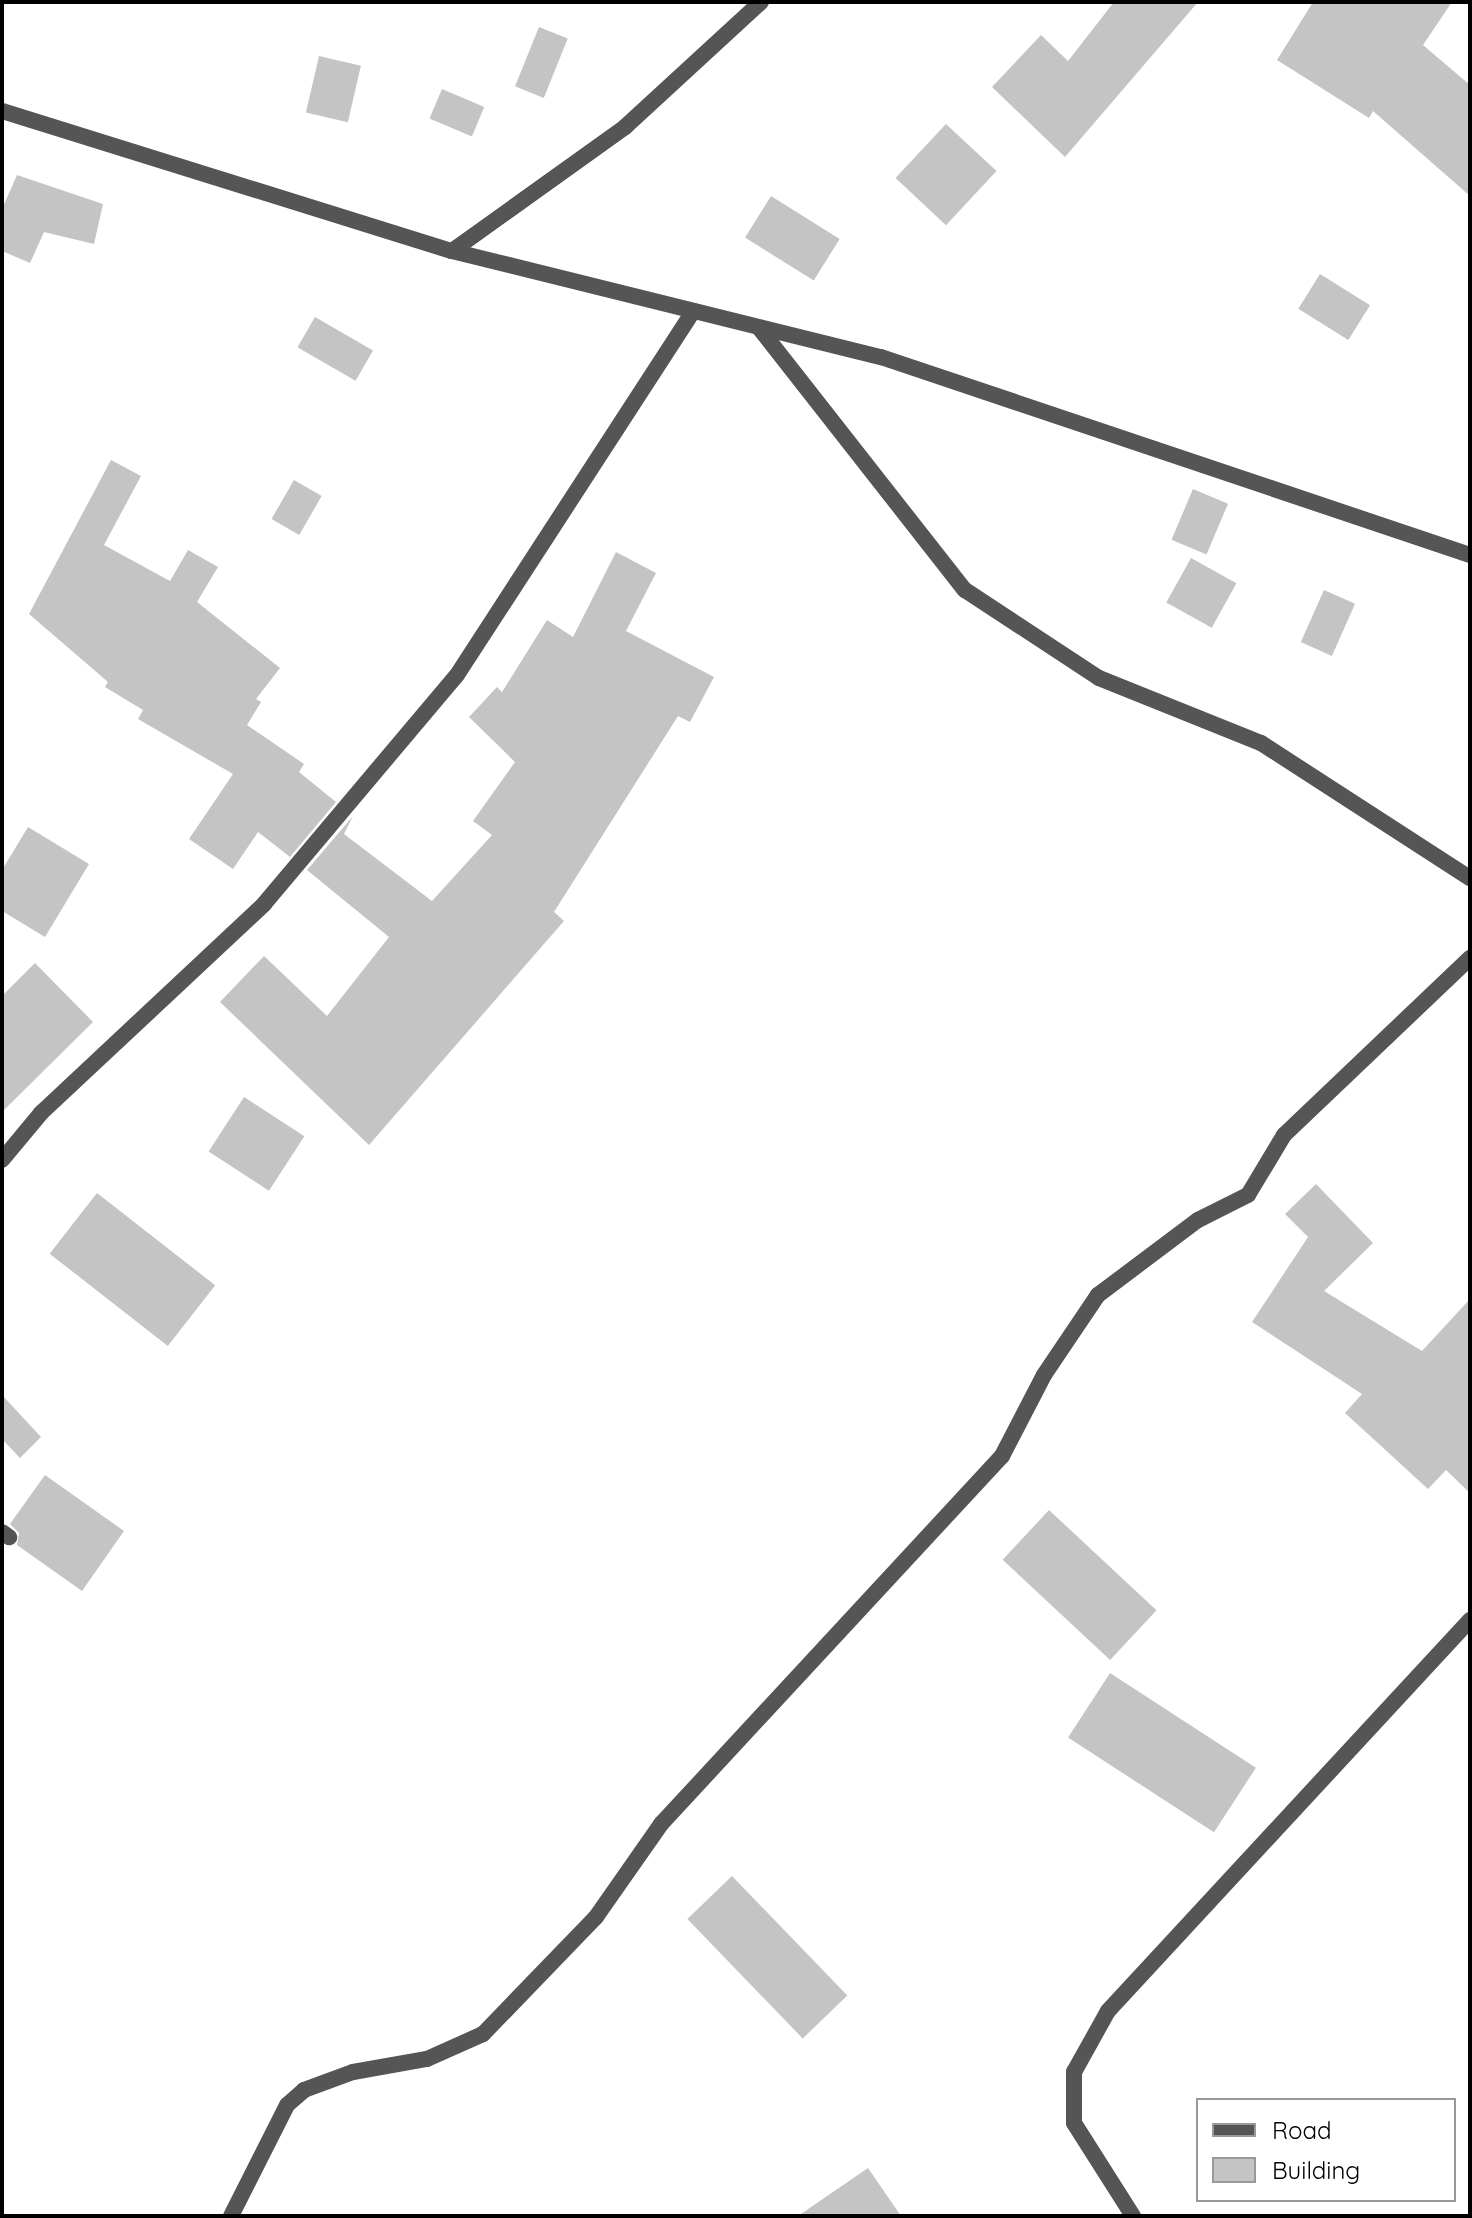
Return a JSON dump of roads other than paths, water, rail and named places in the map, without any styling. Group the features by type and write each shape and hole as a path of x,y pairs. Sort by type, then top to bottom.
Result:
{"street":[{"path":"452,251 625,127 761,2"},
{"path":"2,111 452,251 881,357 1470,555"},
{"path":"2,1160 41,1113 264,904 457,675 693,311"},
{"path":"760,329 965,590 1099,678 1261,743 1470,878"},
{"path":"231,2216 287,2105 304,2090 353,2072 427,2059 483,2034 596,1917 661,1824 1002,1456 1044,1375 1098,1295 1198,1220 1248,1195 1284,1135 1470,958"},
{"path":"1133,2216 1074,2123 1074,2072 1108,2011 1470,1620"}]}
